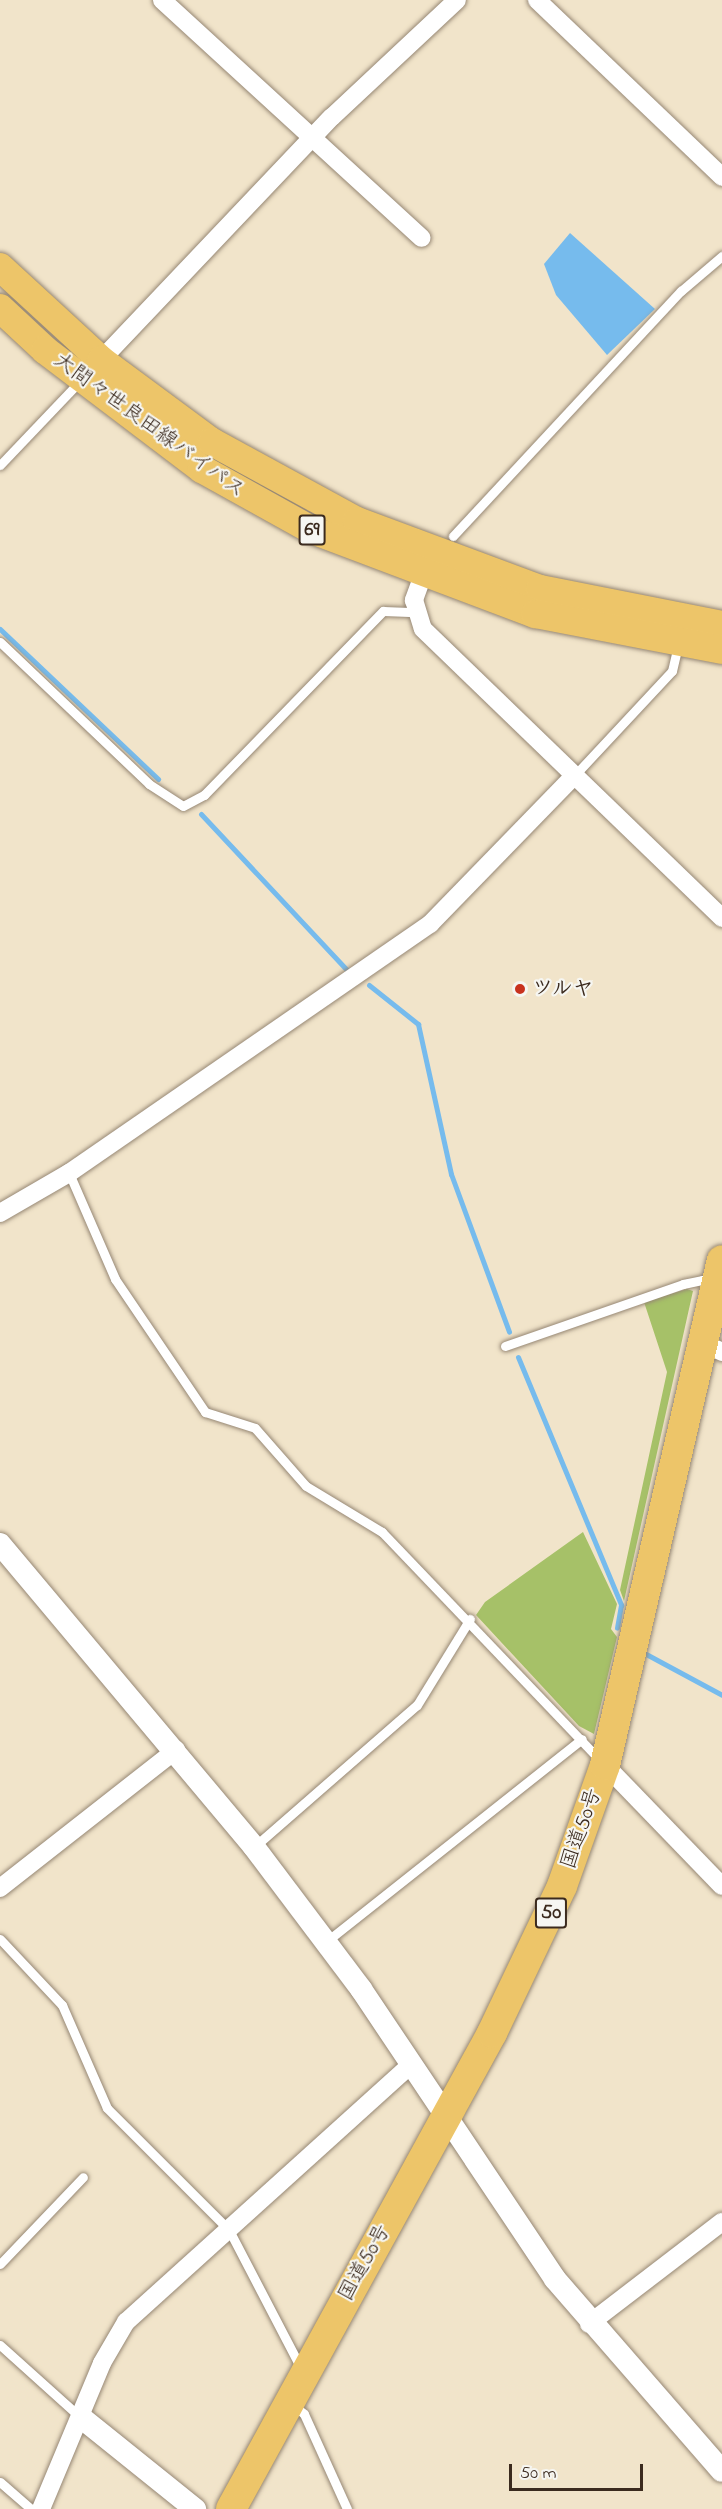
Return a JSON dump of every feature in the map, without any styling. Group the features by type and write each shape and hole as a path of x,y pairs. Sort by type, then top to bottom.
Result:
{"highway":[{"name":"国道50号","path":"231,2509 445,2118 552,1911 605,1765 712,1348 719,1274"}],"main road":[{"name":"大間々世良田線バイパス","path":"0,267 91,369 252,500 423,575 536,614 722,650"},
{"name":"大間々世良田線バイパス","path":"0,308 91,369 212,442 357,521 540,589 722,625"}],"street":[{"path":"162,0 422,238"},
{"path":"91,369 312,138 458,0"},
{"path":"537,0 718,167"},
{"path":"423,575 416,612 423,628 573,777 722,918"},
{"path":"0,1213 69,1173 430,924 573,777"},
{"path":"0,1544 78,1644 176,1750 327,1941 412,2064 445,2118 589,2324 722,2471"},
{"path":"0,1888 176,1750"},
{"path":"605,1765 722,1886"},
{"path":"41,2509 83,2419 102,2363 126,2322 412,2064"},
{"path":"589,2324 722,2222"},
{"path":"83,2419 195,2509"}],"lane":[{"path":"453,536 681,291 722,256"},
{"path":"0,465 91,369"},
{"path":"0,642 149,784 183,806 204,795 383,610 416,612"},
{"path":"573,777 672,671 679,643"},
{"path":"69,1173 115,1279 205,1412 255,1428 306,1486 382,1532 470,1619 605,1765"},
{"path":"505,1346 683,1284 719,1274"},
{"path":"254,1847 417,1705 470,1619"},
{"path":"327,1941 582,1739"},
{"path":"0,1939 62,2005 107,2108 229,2230 295,2364 305,2372"},
{"path":"0,2264 83,2177"},
{"path":"0,2345 83,2419"},
{"path":"288,2402 304,2414 347,2509"},
{"path":"0,2482 31,2509"}],"green space":[{"path":"687,1289 693,1291 624,1601 620,1590 667,1372 644,1302"},
{"path":"583,1532 617,1604 611,1629 617,1637 594,1734 579,1726 476,1615 485,1602"}],"water":[{"path":"570,233 655,309 607,355 556,295 544,264"}],"waterway":[{"path":"0,629 158,779"},
{"path":"201,814 349,972"},
{"path":"369,985 418,1024 451,1174 509,1332"},
{"path":"518,1357 621,1605 617,1628"},
{"path":"646,1654 722,1695"}],"place":[{"name":"ツルヤ","path":"520,989"}]}
